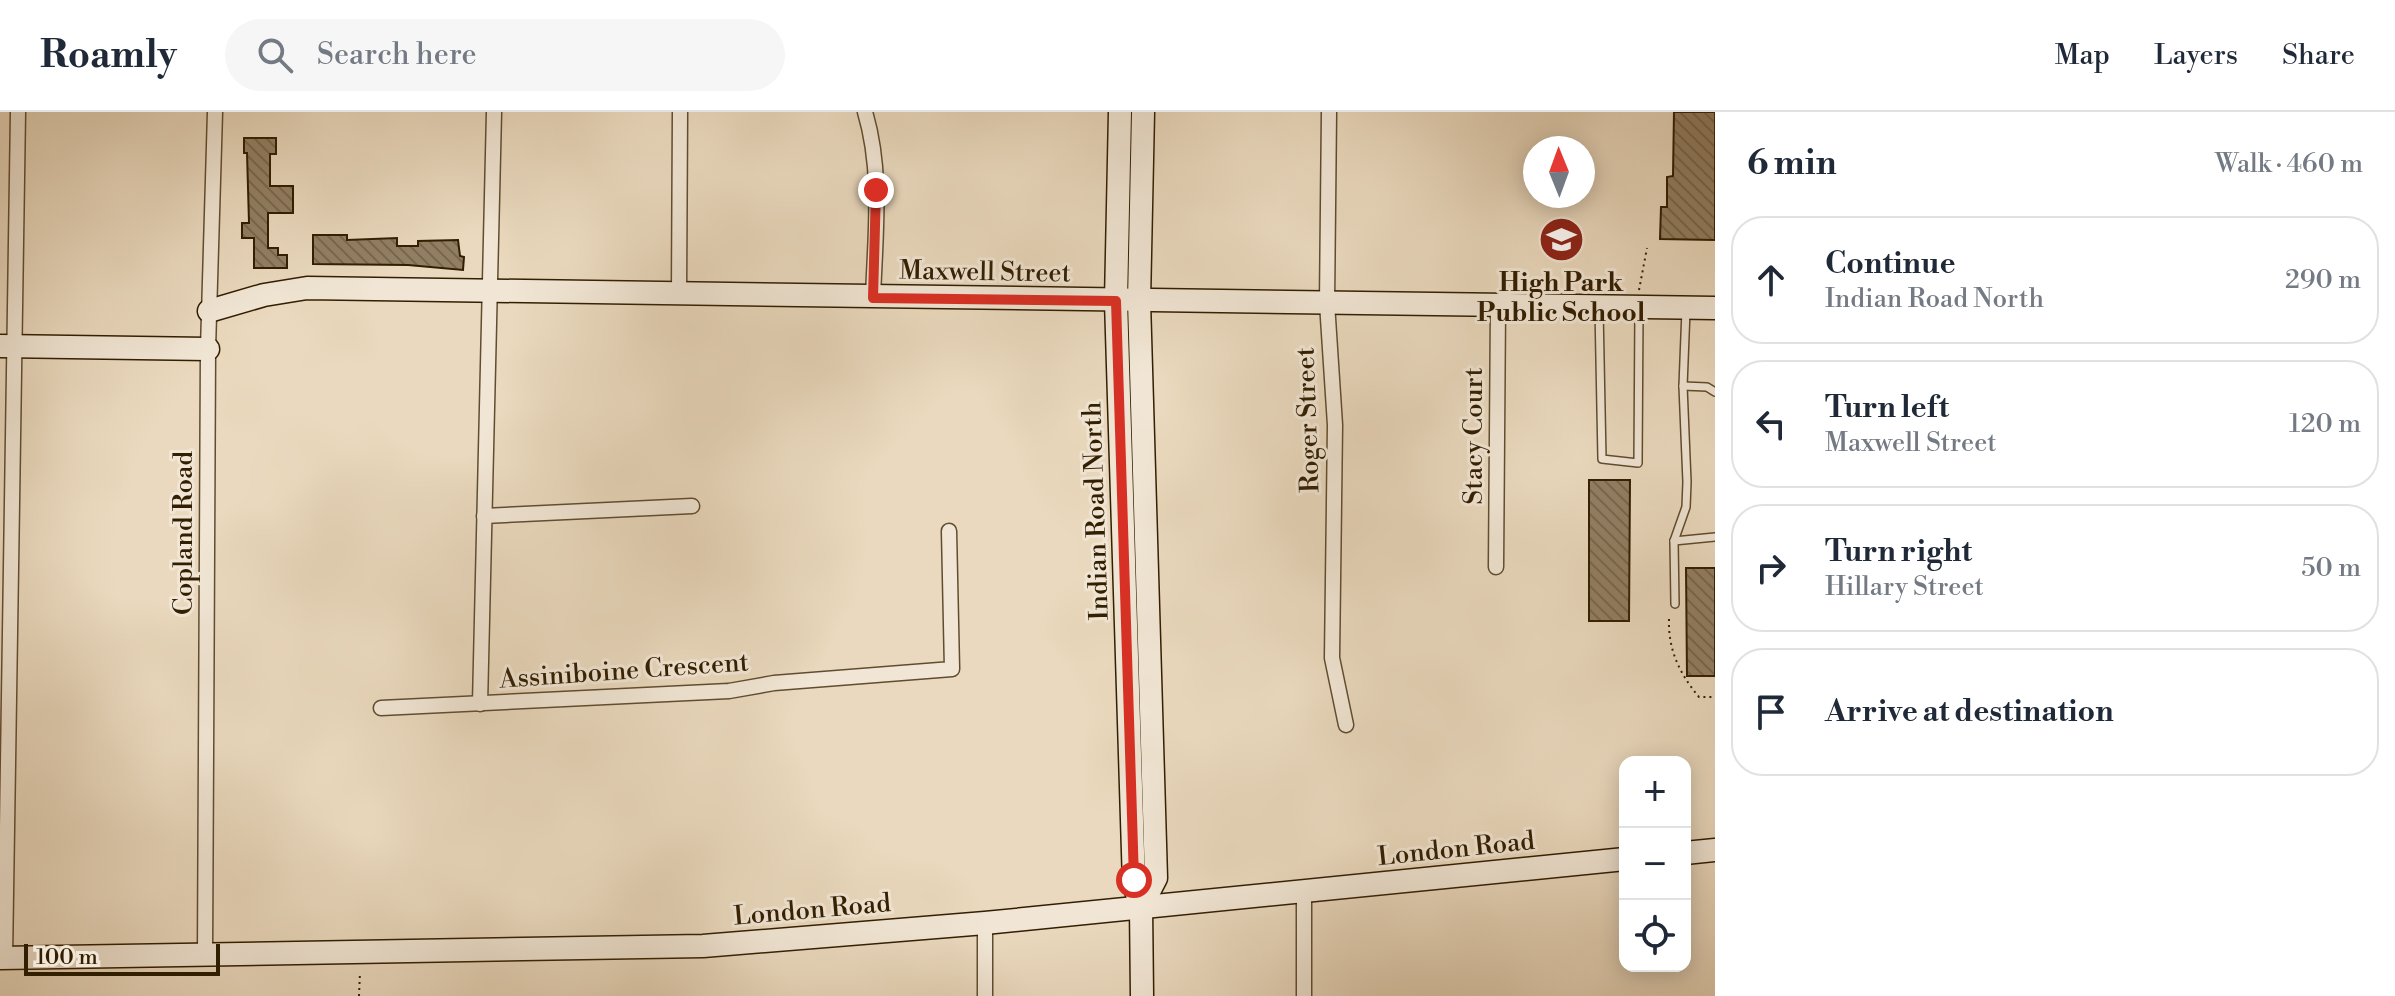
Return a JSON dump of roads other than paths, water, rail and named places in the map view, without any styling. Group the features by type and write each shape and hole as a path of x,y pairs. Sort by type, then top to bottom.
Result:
{"main road":[{"name":"Indian Road North","path":"1120,112 1116,301 1134,880 1141,907 1142,996"},
{"name":"Indian Road North","path":"1141,907 1156,878 1139,301 1143,112"},
{"name":"Maxwell Street","path":"209,311 264,295 307,288 1599,307 1639,298 1686,308 1715,308"},
{"path":"7,346 208,349"},
{"path":"1691,852 1715,850"},
{"name":"London Road","path":"2,958 703,946 985,923 1619,860"}],"street":[{"path":"2,958 7,346 18,112"},
{"name":"Copland Road","path":"205,955 208,349 215,112"},
{"name":"Assiniboine Crescent","path":"494,112 480,704 729,691 774,683 952,669 949,531"},
{"path":"679,293 680,112"},
{"path":"865,112 875,155 876,178 873,298"},
{"name":"Roger Street","path":"1329,112 1327,303 1335,425 1332,658 1346,725"},
{"name":"Stacy Court","path":"1496,567 1498,306"},
{"path":"484,516 692,506"},
{"path":"381,708 480,704"},
{"path":"1304,891 1304,996"},
{"path":"985,923 985,996"}],"lane":[{"path":"1599,307 1602,459 1638,463 1639,298"},
{"path":"1675,604 1674,541 1686,507 1683,386 1686,308"},
{"path":"1683,386 1707,387 1715,392"},
{"path":"1674,541 1715,537"}],"place":[{"name":"High Park Public School","path":"1561,239"}]}
